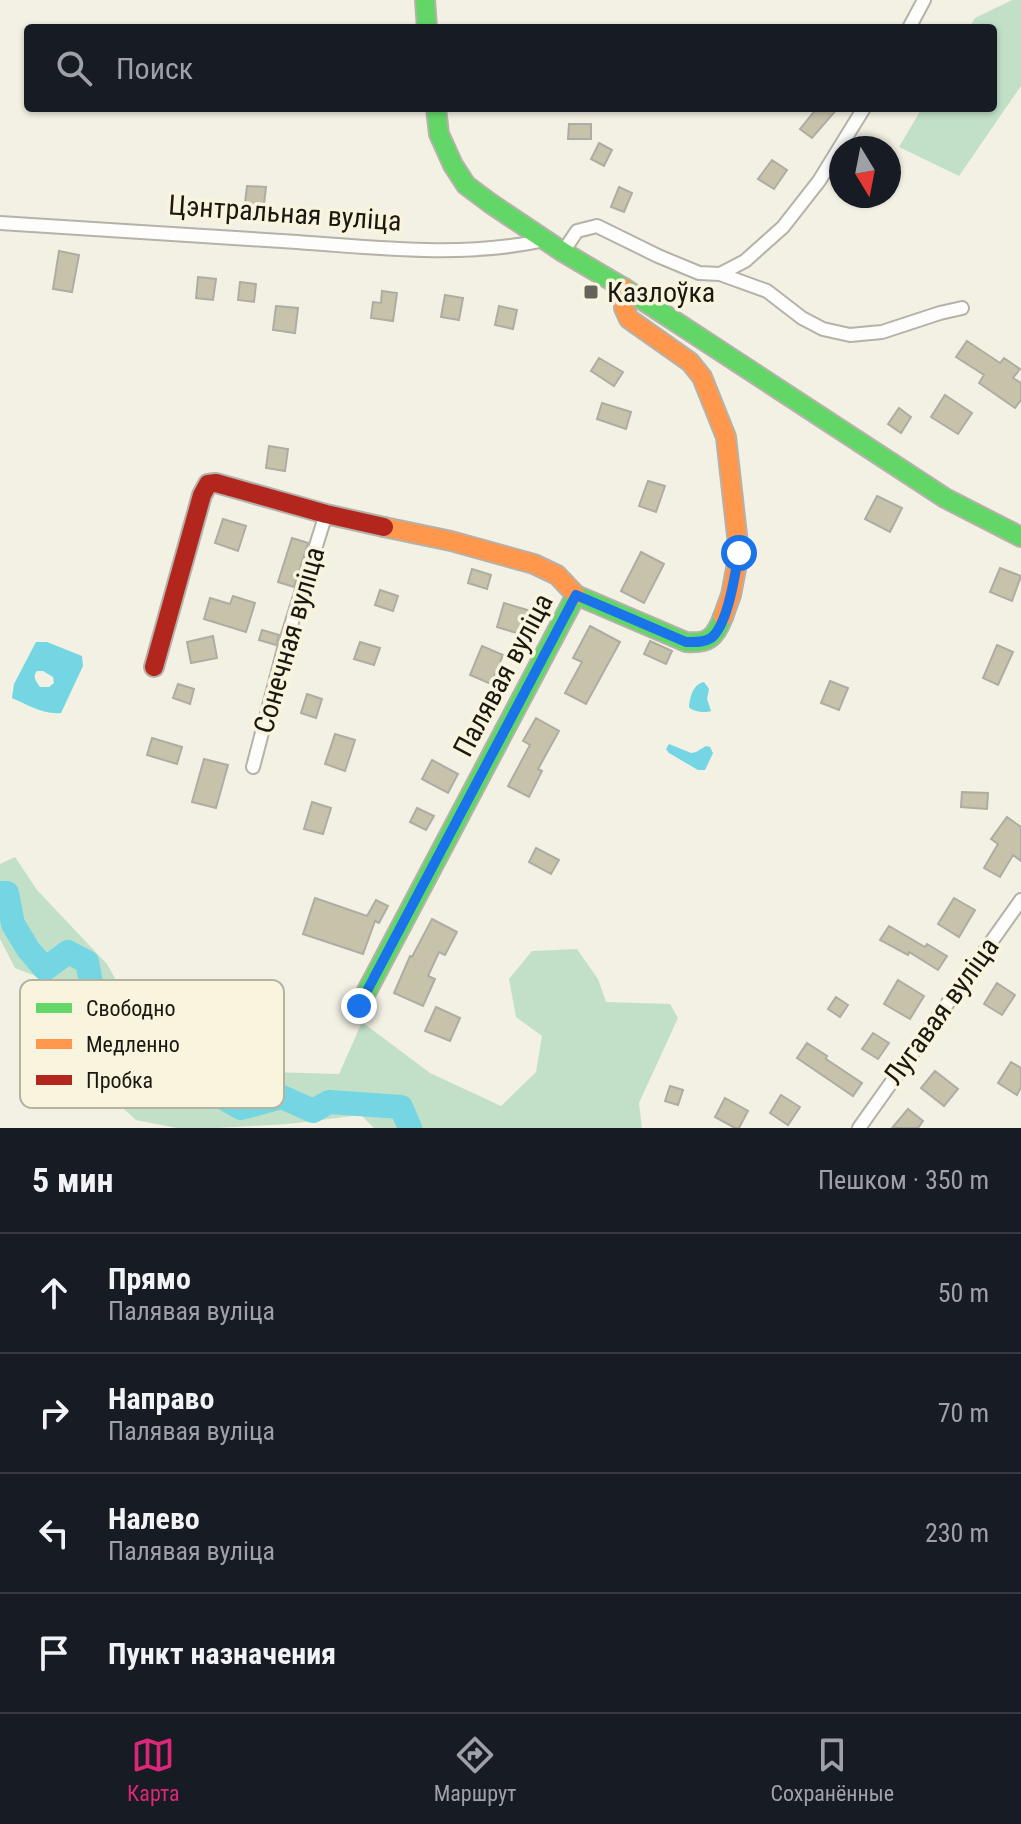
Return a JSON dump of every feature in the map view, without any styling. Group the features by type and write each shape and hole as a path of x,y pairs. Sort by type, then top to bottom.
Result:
{"street":[{"path":"425,0 427,24"},
{"path":"911,24 924,0"},
{"path":"436,112 439,134 466,185 563,252 624,288 945,498 1021,537"},
{"path":"720,274 745,261 783,227 819,181 862,112"},
{"name":"Цэнтральная вуліца","path":"0,223 397,249 488,250 545,240"},
{"path":"563,252 577,231 597,226 699,273 720,274 767,291 802,318 823,329 850,335 882,332 962,308"},
{"name":"Палявая вуліца","path":"359,1006 576,595 686,642 700,643 711,638 719,627 731,595 739,553 726,437 702,377 690,362 629,319 624,308 624,288"},
{"path":"154,667 204,487 208,483 534,564 557,575 576,595"},
{"name":"Сонечная вуліца","path":"253,767 286,641 326,514"},
{"name":"Лугавая вуліца","path":"860,1125 1021,900"}],"green space":[{"path":"1012,0 1021,0 1021,86 959,176 901,148 901,144 920,112 997,112 997,24 971,24 975,18"},
{"path":"15,857 37,890 107,964 116,980 46,980 15,968 0,939 0,864"},
{"path":"577,949 598,979 606,1002 670,1004 678,1018 639,1103 642,1128 374,1128 361,1115 288,1124 216,1128 177,1128 136,1120 123,1108 284,1108 284,1072 339,1074 362,1022 430,1073 501,1106 536,1072 542,1036 516,1017 509,979 532,951"}],"water":[{"path":"36,642 47,642 82,656 83,666 61,713 42,711 12,698 14,684","holes":["37,671 53,677 54,683 49,687 40,687 35,679"]},
{"path":"704,682 709,689 707,699 711,711 696,711 689,707 691,695 697,685"},
{"path":"669,744 691,753 706,746 713,753 705,770 698,770 669,753 666,749"}],"building":[{"path":"814,112 835,112 812,138 800,129"},
{"path":"569,124 591,124 591,139 568,139"},
{"path":"599,143 612,150 604,166 591,159"},
{"path":"772,160 787,170 774,189 758,179"},
{"path":"247,186 266,187 263,213 244,211"},
{"path":"619,187 632,193 624,212 611,207"},
{"path":"59,251 79,255 72,292 53,289"},
{"path":"198,277 216,279 213,300 196,298"},
{"path":"240,282 256,284 254,302 238,300"},
{"path":"382,291 397,293 393,321 371,318 373,302 381,303"},
{"path":"445,295 463,298 459,320 441,317"},
{"path":"276,306 298,308 295,333 273,330"},
{"path":"499,306 517,310 513,329 495,325"},
{"path":"967,341 1000,363 1004,358 1020,369 1013,378 1021,383 1021,400 1015,408 979,383 984,375 956,357"},
{"path":"599,358 623,372 614,386 591,371"},
{"path":"945,395 972,413 958,434 931,417"},
{"path":"602,403 631,412 626,429 597,419"},
{"path":"899,408 911,417 901,433 888,424"},
{"path":"269,446 288,449 285,471 266,468"},
{"path":"648,481 665,486 656,512 639,506"},
{"path":"877,496 902,508 890,532 865,519"},
{"path":"223,519 246,526 238,551 215,543"},
{"path":"292,538 308,543 294,587 278,582"},
{"path":"641,552 664,564 644,603 621,591"},
{"path":"1000,568 1021,576 1012,601 990,592"},
{"path":"472,569 491,575 487,589 468,583"},
{"path":"380,590 398,596 393,611 375,605"},
{"path":"233,596 255,603 246,632 204,619 210,598 230,604"},
{"path":"504,603 534,612 526,636 497,627"},
{"path":"590,626 620,642 586,704 565,693 582,662 573,658"},
{"path":"262,630 279,635 276,645 259,640"},
{"path":"213,636 217,658 191,663 187,642"},
{"path":"650,641 672,651 666,664 644,654"},
{"path":"360,642 380,648 374,665 354,659"},
{"path":"997,645 1013,652 998,685 983,678"},
{"path":"482,646 503,655 491,684 470,675"},
{"path":"830,681 848,688 839,710 821,703"},
{"path":"178,684 194,689 190,704 173,698"},
{"path":"307,694 322,699 316,718 301,713"},
{"path":"536,718 559,731 538,769 542,771 529,797 508,786 530,745 523,741"},
{"path":"335,734 355,740 345,771 325,764"},
{"path":"152,738 182,747 177,764 147,755"},
{"path":"204,759 228,765 216,808 192,802"},
{"path":"432,760 458,774 448,793 422,779"},
{"path":"962,792 988,793 987,809 961,807"},
{"path":"312,802 331,808 323,834 304,829"},
{"path":"417,808 434,816 426,830 410,822"},
{"path":"1007,817 1021,827 1021,861 1013,855 1000,877 984,868 998,844 991,839"},
{"path":"536,848 559,860 551,874 529,862"},
{"path":"315,898 367,916 376,900 388,906 379,923 375,921 363,954 303,934"},
{"path":"954,898 975,910 959,937 938,924"},
{"path":"432,919 457,932 445,955 439,952 428,976 435,979 423,1006 394,993 410,956"},
{"path":"889,926 947,956 938,970 909,952 908,955 880,940"},
{"path":"898,980 924,996 910,1019 884,1004"},
{"path":"997,983 1015,995 1002,1015 984,1004"},
{"path":"836,997 848,1005 840,1017 828,1009"},
{"path":"436,1007 460,1018 450,1041 425,1031"},
{"path":"873,1033 889,1043 878,1059 862,1049"},
{"path":"807,1043 862,1083 853,1096 797,1058"},
{"path":"1011,1062 1021,1068 1021,1087 1017,1095 998,1083"},
{"path":"935,1071 958,1089 944,1106 921,1088"},
{"path":"670,1086 683,1090 678,1105 665,1101"},
{"path":"781,1095 800,1107 788,1125 770,1113"},
{"path":"725,1098 748,1111 739,1128 715,1117"},
{"path":"908,1109 923,1121 918,1128 892,1128"}],"waterway":[{"path":"0,893 7,893 13,924 45,969 68,952 87,962 90,980"},
{"path":"284,1098 313,1111 329,1102 401,1107 410,1128"}],"traffic: fast":[{"path":"425,0 427,24"},
{"path":"436,112 439,134 453,165 466,185 490,203 945,498 1021,537"},
{"path":"359,1006 576,595 686,642 710,638 723,617"}],"traffic: slow":[{"path":"624,288 624,308 629,319 690,362 702,377 726,437 739,553 731,595 723,617"},
{"path":"384,527 451,541 534,564 557,575 576,595"}],"traffic: jam":[{"path":"154,667 202,495 208,484 216,483 384,527"}],"place":[{"name":"Казлоўка","path":"591,292"}],"route":[{"path":"359,1006 576,595 686,642 700,643 711,638 719,627 731,595 739,553"}]}
